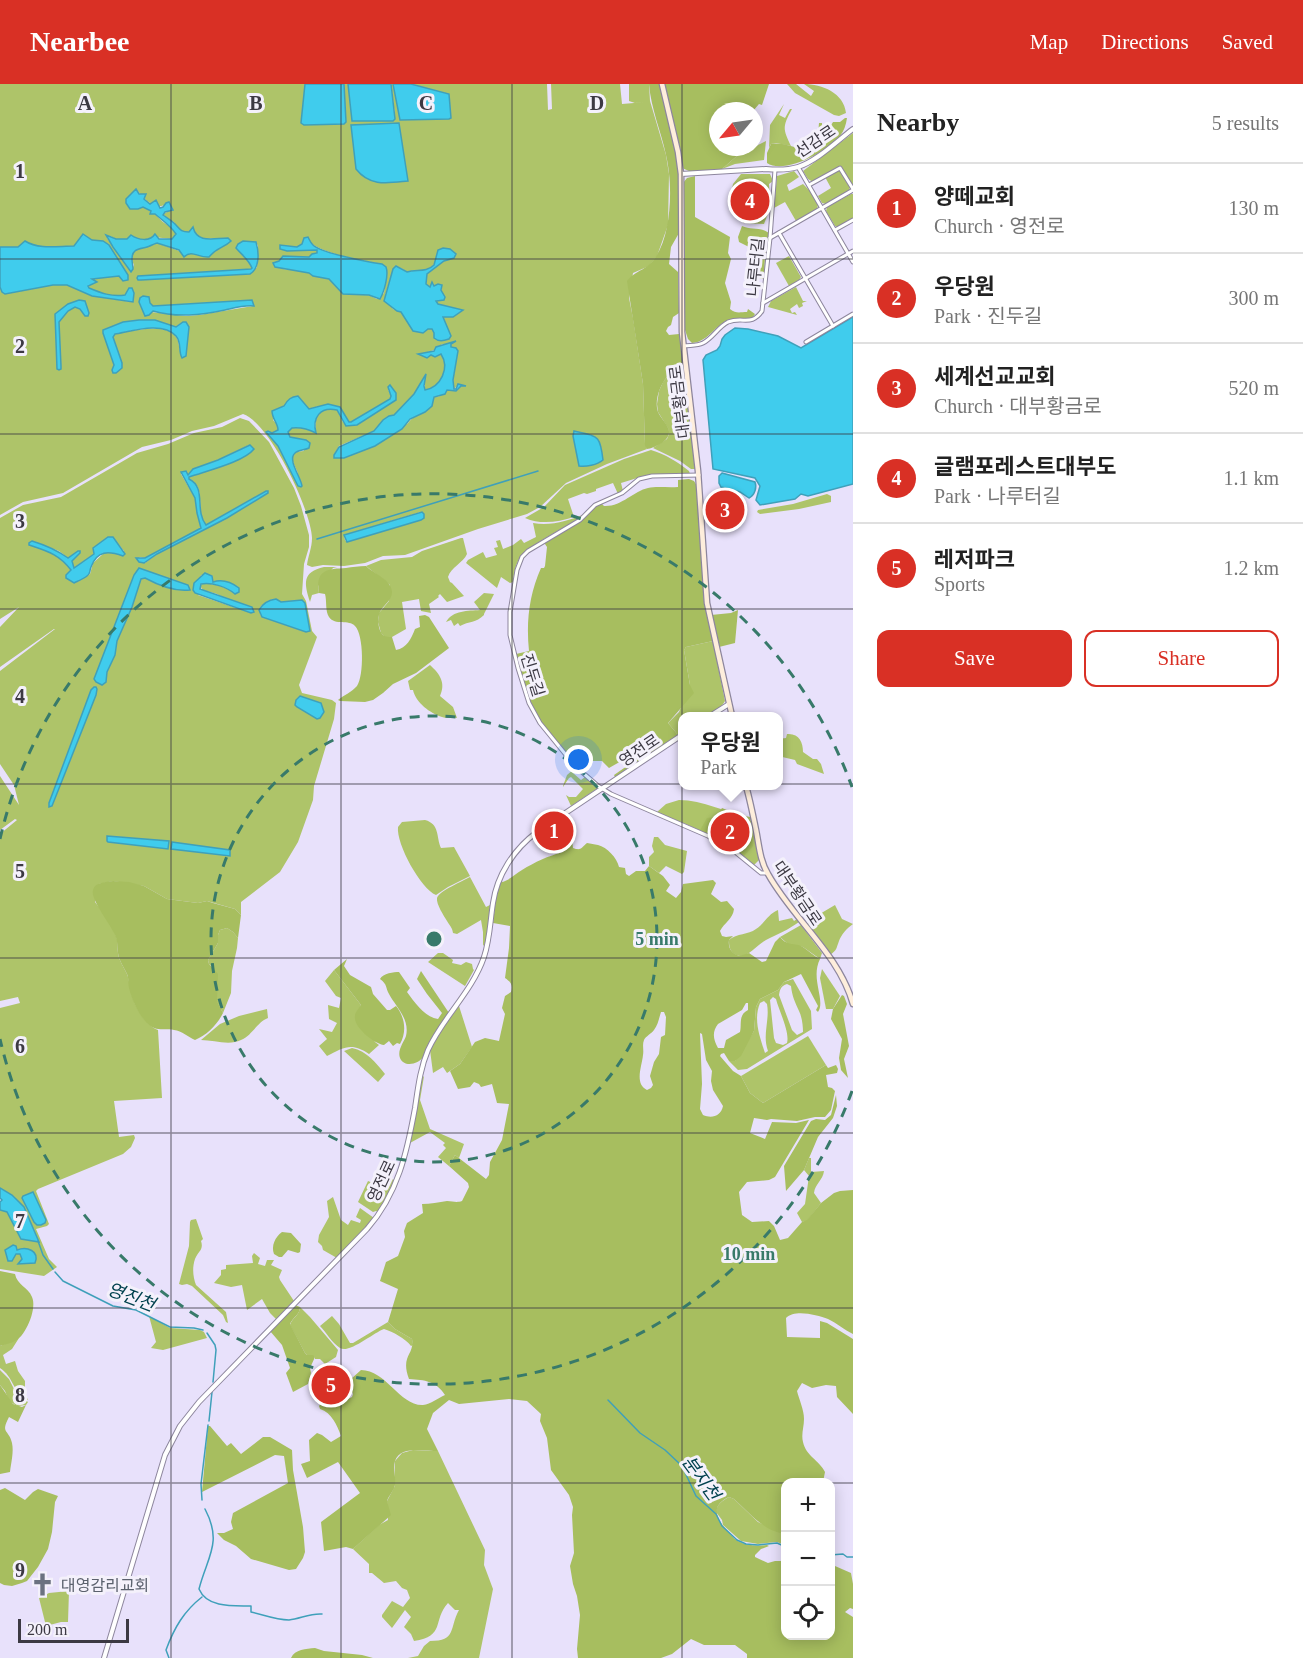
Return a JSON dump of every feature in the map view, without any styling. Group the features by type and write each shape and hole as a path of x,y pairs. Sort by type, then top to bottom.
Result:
{"main road":[{"name":"대부황금로","path":"662,84 681,174 681,308 699,475 707,603 731,712"},
{"name":"대부황금로","path":"747,790 761,856 767,873 834,965 853,1004"}],"street":[{"name":"선감로","path":"681,174 798,167 820,154 853,129"},
{"path":"798,167 853,262"},
{"path":"770,238 853,190 840,168 809,185"},
{"name":"나루터길","path":"684,346 702,344 725,323 733,320 750,321 762,311 775,170"},
{"path":"835,230 853,220"},
{"path":"779,233 833,326"},
{"path":"764,303 853,251"},
{"path":"806,342 853,314"},
{"name":"진두길","path":"699,475 652,476 639,479 622,493 595,505 576,523 528,551 522,557 516,570 510,612 510,635 526,695 535,716 575,766 602,789 623,801 708,836 726,846 761,873 767,873"},
{"path":"718,712 730,704"},
{"name":"영전로","path":"105,1658 165,1455 176,1432 199,1402 379,1214 391,1194 404,1161 426,1055 435,1036 471,984 483,959 489,940 494,896 506,867 532,836 678,738"}],"green space":[{"path":"0,84 305,84 301,123 304,125 344,124 346,122 344,84 348,84 352,121 395,115 391,84 393,84 400,120 451,118 449,94 411,84 547,84 548,110 552,109 551,84 620,84 622,104 635,103 629,101 629,84 649,84 650,101 666,155 669,174 668,225 657,256 649,266 633,273 629,298 643,384 647,449 566,483 540,507 527,514 405,555 383,556 365,563 344,566 312,567 307,565 312,538 305,508 297,489 265,433 254,421 243,414 214,426 142,447 63,493 23,502 0,515 0,287 5,294 53,285 68,285 92,296 132,302 134,293 129,288 125,296 115,296 89,288 91,279 119,276 98,240 62,247 42,247 25,241 18,247 0,247","holes":["136,189 155,206 169,202 173,209 163,214 182,232 189,232 200,239 228,238 209,257 188,254 157,243 139,247 133,252 134,265 131,272 107,238 110,236 116,239 153,237 172,239 176,234 172,228 152,211 126,199","243,241 256,242 258,246 257,267 250,274 138,280 138,276 251,269 250,262 242,255","311,243 334,254 382,264 386,267 384,293 377,299 369,295 343,294 329,279 283,269 273,263 279,261 283,256 309,257 317,253 317,250 280,245 297,247","443,248 450,249 456,254 427,274 426,285 430,287 433,283 434,286 441,286 442,294 435,301 438,304 463,310 453,317 442,317 434,333 432,329 428,329 393,309 385,296 390,279 401,268 407,272 423,271 433,266","149,297 153,306 252,300 253,306 186,316 151,312","123,322 165,323 176,327 186,322 179,351 178,340 165,330 144,329 115,334 113,337 116,373 112,370 114,365 103,330","443,344 451,344 451,348 458,351 453,380 454,389 459,384 456,391 446,390 440,396 434,397 425,411 375,446 334,455 339,446 374,431 389,416 394,415 414,394 425,377 425,390 436,385 445,365 441,354 425,353","388,389 396,400 357,425 351,426 343,422 337,410 331,409 322,411 317,417 316,432 304,428 292,428 288,432 290,437 297,439 304,451 295,453 292,458 298,473 298,486 278,446 267,432 272,433 278,430 278,425 273,420 284,406 298,396 309,409 319,406 342,410 349,422 390,399","574,432 596,438 601,446 603,460 579,466","421,512 421,520 347,542 344,535"]},
{"path":"649,84 660,84 679,171 679,233 671,247 669,264 678,272 679,313 673,317 666,331 669,335 679,334 681,336 685,368 680,376 667,377 662,384 658,393 657,408 669,433 663,442 647,449 645,446 643,384 627,281 652,262 661,248 670,208 670,180 666,155"},
{"path":"663,84 769,84 763,102 709,102 709,156 737,156 722,169 689,171 682,168"},
{"path":"787,84 796,84 811,96 814,91 804,84 825,88 837,95 846,113 839,116 834,115 795,93"},
{"path":"784,104 779,115 785,118 792,109 786,120 785,128 791,146 776,143 771,144 769,148 770,125"},
{"path":"847,118 840,136 817,154 795,164 784,166 767,163 767,153 771,144 809,148 814,145 819,123 822,123 822,131 827,132 833,122 840,122"},
{"path":"853,133 853,186 841,166 813,182 808,179 803,171"},
{"path":"766,141 764,160 735,164 722,169 737,156 763,156 763,142"},
{"path":"794,171 799,177 787,185 789,191 803,184 811,192 818,205 817,209 796,221 785,202 774,208 777,176"},
{"path":"841,171 850,187 849,191 826,204 822,203 818,196 831,188 825,177"},
{"path":"741,174 770,174 773,181 769,184 770,208 764,224 744,223 732,212 729,203 733,184"},
{"path":"695,176 695,217 730,237 728,253 731,259 725,283 731,302 730,309 734,312 747,312 748,309 755,314 748,319 733,319 722,323 704,339 692,343 685,330 683,183 687,178"},
{"path":"853,194 853,218 838,227 835,226 826,211 827,207"},
{"path":"742,226 769,233 764,279 756,278 757,272 753,272 755,255 752,254 751,248 739,242 738,237"},
{"path":"789,256 801,277 789,286 776,263"},
{"path":"796,287 803,301 807,301 799,308 797,304 790,309 797,315 768,307 771,301"},
{"path":"685,368 696,469 691,469 653,448 667,439 669,434 658,412 659,391 667,377"},
{"path":"240,418 249,421 269,442 294,488 309,535 302,594 306,601 312,631 317,637 299,685 302,693 336,703 334,719 314,786 313,800 298,842 280,872 241,902 241,915 235,909 207,901 198,903 167,899 144,886 113,881 99,884 95,902 115,934 120,961 128,976 134,1000 143,1018 158,1030 162,1098 114,1101 119,1137 134,1135 131,1147 123,1154 36,1191 49,1224 36,1229 49,1259 57,1267 44,1276 0,1269 0,1210 7,1212 21,1239 39,1242 24,1207 12,1195 0,1188 0,1008 20,1003 18,997 0,1001 0,834 17,820 15,819 0,830 0,776 19,805 14,785 0,764 0,671 55,629 0,667 0,627 19,607 0,619 0,518 23,505 61,497 137,453 194,433 222,427","holes":["251,445 226,465 189,477 198,488 201,513 206,525 266,491 268,493 227,518 157,554 145,563 139,557 145,558 201,528 195,498 181,474 188,475 193,469","108,537 113,538 124,551 123,556 111,552 104,553 93,563 90,574 77,582 63,561 32,541 59,551 68,558 80,553 72,561 74,568 94,554 93,548","139,568 160,585 145,578 141,579 117,641 106,682 104,654 134,575","201,575 212,575 213,582 230,583 239,588 236,594 216,585 203,583 200,586 203,590 217,594 251,613 198,595","276,599 281,602 302,600 305,603 310,631 306,632 262,617 261,606","91,690 78,741 50,807 49,803","107,836 168,841 168,848 108,842"]},
{"path":"651,450 676,461 690,474 647,475 621,483 623,491 618,494 613,483 596,489 596,491 584,493 568,499 574,517 568,519 543,522 525,518 544,507 565,485 624,459"},
{"path":"689,479 697,486 704,601 713,641 686,647 684,650 690,685 694,693 668,723 678,735 615,777 614,775 627,766 623,760 609,768 602,761 592,761 588,758 581,757 576,763 548,733 532,705 524,683 516,654 529,651 529,609 537,578 541,568 545,566 547,547 543,544 578,522 601,503 604,506 610,506 648,488 678,487 678,480"},
{"path":"827,494 831,496 831,502 799,509 760,514 757,512 758,510 793,504"},
{"path":"585,514 539,542 524,554 517,564 513,582 510,583 501,577 497,588 466,563 483,552 486,558 497,555 494,548 498,547 496,541 500,540 503,549 521,539 524,543 536,537 533,523 559,522"},
{"path":"463,538 467,554 448,577 464,596 447,602 440,594 429,604 431,613 421,611 419,599 402,602 406,629 392,637 385,637 381,633 378,622 379,613 389,601 390,585 366,566 381,560 412,557 422,551"},
{"path":"366,566 386,580 391,588 392,595 380,612 378,624 383,635 392,637 396,650 408,642 415,629 420,627 419,616 425,615 429,617 449,648 416,673 393,684 373,700 340,701 338,700 355,688 359,681 362,656 360,638 355,626 332,620 329,617 325,594 319,593 319,579 328,570"},
{"path":"324,567 337,567 333,568 318,586 319,593 312,595 310,602 306,579 312,572"},
{"path":"484,593 494,594 481,618 460,626 458,623 454,626 451,620 446,622 457,613 480,610 474,602"},
{"path":"738,610 735,643 719,647 711,615"},
{"path":"713,641 725,701 717,711 679,712 690,685 684,650 686,647"},
{"path":"430,665 441,679 440,696 453,707 457,718 444,718 433,713 420,703 413,690 410,690 408,681"},
{"path":"678,713 678,735 668,723"},
{"path":"787,734 791,734 800,739 803,752 817,759 824,774 797,764 795,760 783,757 783,738 786,738"},
{"path":"575,768 573,773 581,780 585,777 598,788 571,806 566,795 576,797 583,789 571,777 563,787 567,775"},
{"path":"679,800 697,802 750,817 759,860 754,865 719,840 657,812 666,804"},
{"path":"722,808 734,813 731,821 736,830 745,834 751,832 753,846 744,856 725,842 700,830 707,818 716,817"},
{"path":"425,820 435,828 441,848 454,847 470,876 436,895 423,884 417,875 405,854 398,835 398,827 402,822"},
{"path":"567,836 572,840 573,848 581,848 587,843 605,848 611,853 619,867 625,868 629,876 636,871 645,871 649,866 663,876 670,885 666,891 676,898 683,884 713,880 716,883 711,894 721,902 727,901 734,909 732,916 720,931 722,936 733,936 729,940 729,945 736,955 749,953 762,962 766,961 780,937 788,943 803,947 820,959 817,967 820,1001 818,1012 816,1010 818,1006 801,974 784,982 778,990 760,999 756,1007 754,1031 741,1056 735,1061 729,1061 724,1053 720,1056 733,1071 741,1076 750,1093 763,1103 826,1065 828,1068 836,1065 838,1069 837,1073 826,1075 828,1087 835,1091 831,1110 825,1117 797,1121 754,1118 750,1133 765,1139 772,1122 796,1123 809,1120 775,1177 769,1180 747,1182 739,1192 742,1215 752,1222 769,1221 774,1226 780,1240 788,1238 821,1203 834,1193 853,1190 853,1334 818,1316 800,1313 786,1318 787,1337 820,1338 820,1321 853,1339 853,1414 837,1397 836,1386 826,1385 812,1388 802,1383 797,1391 804,1416 803,1442 825,1472 824,1478 781,1478 781,1533 763,1525 729,1497 718,1505 717,1515 727,1530 741,1543 769,1546 761,1549 755,1557 768,1563 781,1561 781,1640 835,1640 835,1566 851,1573 853,1609 850,1608 845,1612 853,1617 853,1658 747,1658 747,1654 735,1645 704,1645 691,1639 672,1654 661,1658 578,1658 580,1615 570,1566 574,1553 573,1507 569,1495 551,1470 547,1438 540,1421 541,1414 527,1401 509,1399 459,1404 449,1400 433,1413 427,1429 438,1451 408,1451 398,1456 395,1461 395,1485 387,1501 391,1515 353,1549 346,1547 324,1551 321,1522 360,1493 338,1462 307,1478 301,1464 310,1461 309,1440 317,1433 331,1442 341,1436 331,1416 320,1409 321,1401 313,1395 311,1387 312,1385 320,1387 324,1394 348,1399 353,1394 349,1384 351,1379 361,1370 378,1376 415,1404 423,1405 445,1395 430,1382 409,1379 406,1365 412,1349 412,1339 388,1322 398,1289 380,1281 386,1262 398,1256 407,1223 423,1213 422,1204 462,1201 469,1187 468,1183 449,1166 455,1155 486,1179 489,1175 490,1162 502,1140 509,1104 497,1103 492,1084 481,1087 474,1082 470,1087 458,1089 450,1071 460,1064 475,1042 485,1038 499,1041 505,1014 502,1008 505,996 511,992 512,987 505,978 510,926 493,923 496,898 501,882 564,850 563,840","holes":["748,1003 748,1010 742,1017 740,1032 726,1040 724,1048 718,1048 714,1036 716,1027 742,1010","661,1012 664,1012 666,1017 665,1035 661,1037 659,1054 650,1076 653,1085 647,1090 641,1084 640,1079 643,1042 655,1028","700,1033 706,1060 712,1071 713,1090 723,1106 716,1116 710,1117 703,1115 700,1109 702,1084"]},
{"path":"654,837 658,837 665,845 687,851 682,874 666,866 659,873 649,866 649,857 654,852 652,846"},
{"path":"470,877 486,907 490,905 487,940 483,946 481,920 457,934 453,933 437,901 442,892"},
{"path":"113,881 144,886 167,899 198,903 207,901 235,909 241,915 238,938 227,928 220,930 218,943 208,960 218,974 217,1001 223,1013 218,1022 199,1038 195,1040 171,1029 154,1028 145,1021 134,1003 127,974 120,961 116,937 93,894 96,885"},
{"path":"835,905 842,919 853,924 843,934 836,949 830,955 807,924"},
{"path":"778,910 779,921 792,918 799,922 766,940 746,955 737,956 733,953 729,940 756,929"},
{"path":"801,925 822,953 820,959 803,947 788,944 780,937"},
{"path":"227,928 238,938 231,993 223,1013 217,1002 213,968 208,960 218,943 220,930"},
{"path":"438,953 443,953 453,960 452,963 472,964 474,970 465,986 428,962"},
{"path":"347,959 344,966 350,975 371,987 373,994 387,1010 396,1006 399,1010 404,1030 400,1044 393,1046 389,1041 384,1045 380,1044 366,1035 356,1023 356,1012 361,1005 334,970"},
{"path":"822,969 840,996 833,1009 826,1009 820,978"},
{"path":"334,970 361,1005 360,1008 375,1042 379,1045 369,1054 358,1048 348,1047 327,1056 319,1046 327,1039 319,1029 332,1032 337,1023 329,1019 328,1005 339,1008 341,998 336,996 325,981"},
{"path":"421,971 449,1013 421,1059 408,1064 402,1061 399,1055 406,1036 406,1024 380,979 386,974 399,972 410,988 407,992 417,1005 433,1018 438,1019 442,1013 417,979"},
{"path":"793,979 811,1011 812,1029 747,1069 738,1070 729,1061 735,1061 754,1031 756,1007 760,999 778,990 784,982","holes":["787,984 791,986 802,1019 803,1032 797,1035 792,1030 779,995 781,988","773,997 776,999 786,1027 788,1038 787,1043 783,1045 776,1043 774,1038 770,1000","764,1001 768,1010 766,1039 768,1051 765,1053 757,1022 760,1003"]},
{"path":"842,995 847,1004 843,1014 849,1046 844,1059 848,1078 841,1070 839,1058 842,1039 831,1019 833,1009"},
{"path":"459,1006 472,1047 460,1064 447,1073 443,1067 433,1073 430,1050"},
{"path":"267,1009 268,1018 241,1040 226,1043 201,1040 220,1024 239,1016"},
{"path":"808,1036 826,1065 763,1103 750,1093 741,1076"},
{"path":"352,1048 367,1055 385,1074 378,1082 344,1051"},
{"path":"424,1076 420,1100 430,1129 464,1144 459,1158 455,1155 449,1166 438,1157 446,1148 443,1145 445,1143 430,1132 410,1143 421,1079"},
{"path":"836,1095 837,1106 833,1118 818,1137 804,1170 786,1191 784,1166 811,1121 825,1120 831,1115"},
{"path":"811,1158 811,1172 824,1171 814,1193 821,1203 807,1221 802,1222 797,1213 805,1204 809,1176 804,1170"},
{"path":"384,1177 395,1180 378,1212 373,1212 358,1202 368,1181 380,1186"},
{"path":"333,1197 341,1220 348,1225 351,1220 360,1223 361,1220 356,1217 360,1208 374,1218 337,1258 323,1250 318,1242 319,1235 329,1217 327,1201"},
{"path":"196,1219 203,1239 194,1262 195,1282 226,1312 228,1323 223,1315 192,1286 179,1284 189,1246 190,1222"},
{"path":"282,1232 291,1233 301,1244 300,1252 288,1250 282,1257 274,1254 274,1242"},
{"path":"254,1253 260,1258 258,1264 265,1266 267,1260 274,1260 271,1265 282,1270 280,1280 294,1301 276,1319 262,1299 247,1310 242,1285 231,1287 214,1283 221,1275 221,1270 226,1269 226,1265 253,1263"},
{"path":"0,1271 15,1274 32,1297 33,1307 30,1320 21,1336 14,1342 0,1346"},
{"path":"295,1305 300,1307 300,1310 290,1324 305,1353 315,1357 310,1368 308,1384 293,1392 286,1373 290,1368 282,1345 270,1331"},
{"path":"300,1307 338,1350 336,1357 325,1364 320,1359 315,1359 305,1353 290,1325"},
{"path":"149,1316 170,1328 200,1330 207,1338 163,1350 151,1348 156,1342"},
{"path":"332,1316 350,1343 388,1322 412,1339 413,1345 411,1346 406,1340 384,1329 355,1346 340,1348 320,1326"},
{"path":"19,1338 12,1349 3,1355 6,1364 15,1361 25,1381 25,1393 28,1400 19,1393 0,1368 0,1346"},
{"path":"0,1370 9,1379 16,1393 28,1402 26,1405 17,1406 9,1401 0,1385"},
{"path":"0,1385 13,1404 22,1407 26,1405 18,1422 9,1417 6,1422 5,1429 11,1439 13,1450 10,1472 0,1474"},
{"path":"208,1426 227,1446 231,1443 241,1454 263,1437 270,1437 292,1450 305,1552 296,1569 289,1570 251,1559 217,1533 233,1529 231,1522 233,1513 288,1483 284,1456 275,1455 202,1492"},
{"path":"413,1450 438,1451 485,1550 484,1565 493,1589 479,1658 408,1658 418,1656 430,1641 445,1639 451,1632 459,1610 455,1610 448,1603 440,1616 435,1632 424,1639 414,1641 404,1627 411,1617 405,1610 392,1628 382,1617 392,1601 403,1607 410,1598 407,1590 396,1581 384,1583 369,1573 369,1564 353,1549 379,1525 388,1520 387,1501 395,1486 395,1461 402,1453"},
{"path":"5,1488 25,1500 38,1489 58,1496 55,1502 48,1549 27,1581 12,1586 0,1583 0,1490"},
{"path":"729,1497 734,1499 758,1522 781,1532 781,1544 758,1544 741,1541 723,1525 716,1512 722,1501"},
{"path":"69,1591 68,1622 46,1626 39,1598 49,1593"},
{"path":"315,1648 373,1658 291,1658 298,1651"}],"water":[{"path":"305,84 344,84 346,122 344,124 304,125 301,123"},
{"path":"348,84 391,84 395,119 393,121 352,121"},
{"path":"393,84 411,84 449,94 451,118 400,120"},
{"path":"399,123 408,181 380,182 367,179 356,169 351,125"},
{"path":"136,189 139,194 146,194 144,199 150,204 156,200 160,208 169,202 173,210 163,215 182,231 189,232 193,227 198,236 202,238 228,238 231,241 209,257 190,254 184,257 179,250 156,243 135,251 132,255 133,269 131,272 106,235 116,239 127,239 131,235 144,239 153,237 155,234 159,239 172,239 176,234 155,214 150,214 151,211 143,207 130,209 126,199"},
{"path":"83,234 92,240 103,241 109,245 128,275 128,280 123,281 119,276 92,279 97,282 88,286 89,288 106,294 125,295 129,288 132,288 133,302 92,296 67,285 53,285 5,294 2,292 0,247 18,247 25,241 42,247 74,246"},
{"path":"308,237 313,245 325,251 382,264 386,267 386,283 380,299 369,295 343,294 329,279 275,267 273,263 279,261 283,256 309,257 317,253 317,250 287,251 280,249 280,245 297,247 302,244 304,238"},
{"path":"243,241 256,242 257,246 256,268 250,274 141,280 137,278 138,276 251,269 249,262 236,248"},
{"path":"450,249 456,254 454,258 444,261 427,274 426,284 430,287 432,282 434,286 442,285 441,290 445,297 444,300 436,301 438,304 463,310 453,317 443,317 451,336 441,341 434,338 432,329 423,333 413,331 401,312 384,301 393,269 396,266 407,272 428,269 434,265 438,250"},
{"path":"143,296 149,297 153,306 252,300 254,306 189,315 171,315 153,311 145,316 139,302"},
{"path":"79,300 85,301 88,316 75,307 68,311 59,322 61,369 59,370 57,369 55,314 68,304"},
{"path":"853,317 853,484 808,496 801,494 795,499 760,505 756,500 760,486 755,478 713,469 703,360 706,355 717,350 725,335 735,328 778,336 801,348"},
{"path":"155,320 176,327 186,322 189,327 186,356 182,358 179,341 170,331 147,328 115,334 113,337 122,368 113,373 114,365 103,330 123,322"},
{"path":"456,341 451,344 451,347 458,351 453,380 454,389 458,384 466,386 461,386 456,391 447,390 445,394 434,397 432,406 425,412 410,419 402,429 375,446 344,458 334,458 339,447 374,431 383,420 394,415 414,394 426,374 425,390 436,385 444,371 444,359 441,354 427,358 418,354 434,351 436,347"},
{"path":"390,385 396,393 396,400 357,425 346,426 337,410 331,409 322,412 316,418 316,433 298,428 292,428 288,432 290,437 310,443 309,448 296,452 293,456 293,464 302,486 298,486 278,446 266,432 272,433 278,430 272,411 298,396 309,409 328,404 340,407 351,422 390,399 388,387"},
{"path":"574,431 593,436 599,441 603,460 591,465 579,466"},
{"path":"250,445 254,449 242,458 189,477 198,488 203,519 206,525 266,491 268,493 144,563 139,562 136,558 145,558 201,528 195,498 181,472 186,471 188,475 193,469"},
{"path":"722,473 755,482 756,488 753,495 749,498 740,492 721,487 719,476"},
{"path":"422,512 424,518 421,520 347,542 344,535"},
{"path":"108,537 113,537 125,554 123,556 113,553 100,555 94,561 88,575 74,583 66,578 71,570 62,560 47,551 29,545 32,541 68,558 80,551 72,561 74,568 94,554 93,548"},
{"path":"139,568 188,585 190,590 173,589 145,578 141,579 117,641 106,682 102,685 94,679 134,575"},
{"path":"205,573 212,576 213,582 230,583 239,588 239,592 235,594 214,584 201,584 200,589 252,607 254,612 251,613 195,593 194,583"},
{"path":"276,599 281,602 302,600 305,603 310,631 306,632 262,617 259,610 266,602"},
{"path":"94,687 97,689 96,695 52,806 49,807 91,690"},
{"path":"300,696 321,703 324,712 320,718 317,719 295,705"},
{"path":"107,836 169,841 168,849 108,842"},
{"path":"172,842 230,850 230,856 171,849"},
{"path":"0,1188 12,1195 24,1207 39,1242 21,1239 7,1212 0,1210 2,1200"},
{"path":"33,1192 46,1220 41,1225 34,1222 22,1198"},
{"path":"13,1245 17,1250 32,1250 36,1255 35,1263 18,1264 22,1259 20,1254 16,1254 12,1261 8,1261 5,1250"}],"waterway":[{"path":"317,539 538,471"},
{"name":"영진천","path":"38,1241 43,1255 53,1269"},
{"name":"영진천","path":"55,1272 63,1281 113,1306 136,1310 170,1327 203,1330"},
{"name":"영진천","path":"207,1333 216,1350 213,1382"},
{"name":"영진천","path":"209,1421 212,1392"},
{"name":"분지천","path":"608,1400 640,1433 665,1450 682,1466 696,1496 716,1514 722,1526 737,1540 746,1544 781,1545"},
{"name":"영진천","path":"202,1500 201,1484 208,1425"},
{"name":"영진천","path":"205,1509 213,1531 213,1541 199,1589 208,1600 221,1605 251,1606 251,1612 279,1619 289,1620 322,1614"},
{"name":"분지천","path":"835,1555 853,1557"},
{"name":"영진천","path":"169,1658 166,1650 172,1634 185,1614 202,1597"}],"place":[{"name":"글램포레스트대부도","path":"750,201"},
{"name":"세계선교교회","path":"725,510"},
{"name":"양떼교회","path":"554,831"},
{"name":"우당원","path":"730,832"},
{"name":"레저파크","path":"331,1385"},
{"name":"대영감리교회","path":"43,1585"}]}
